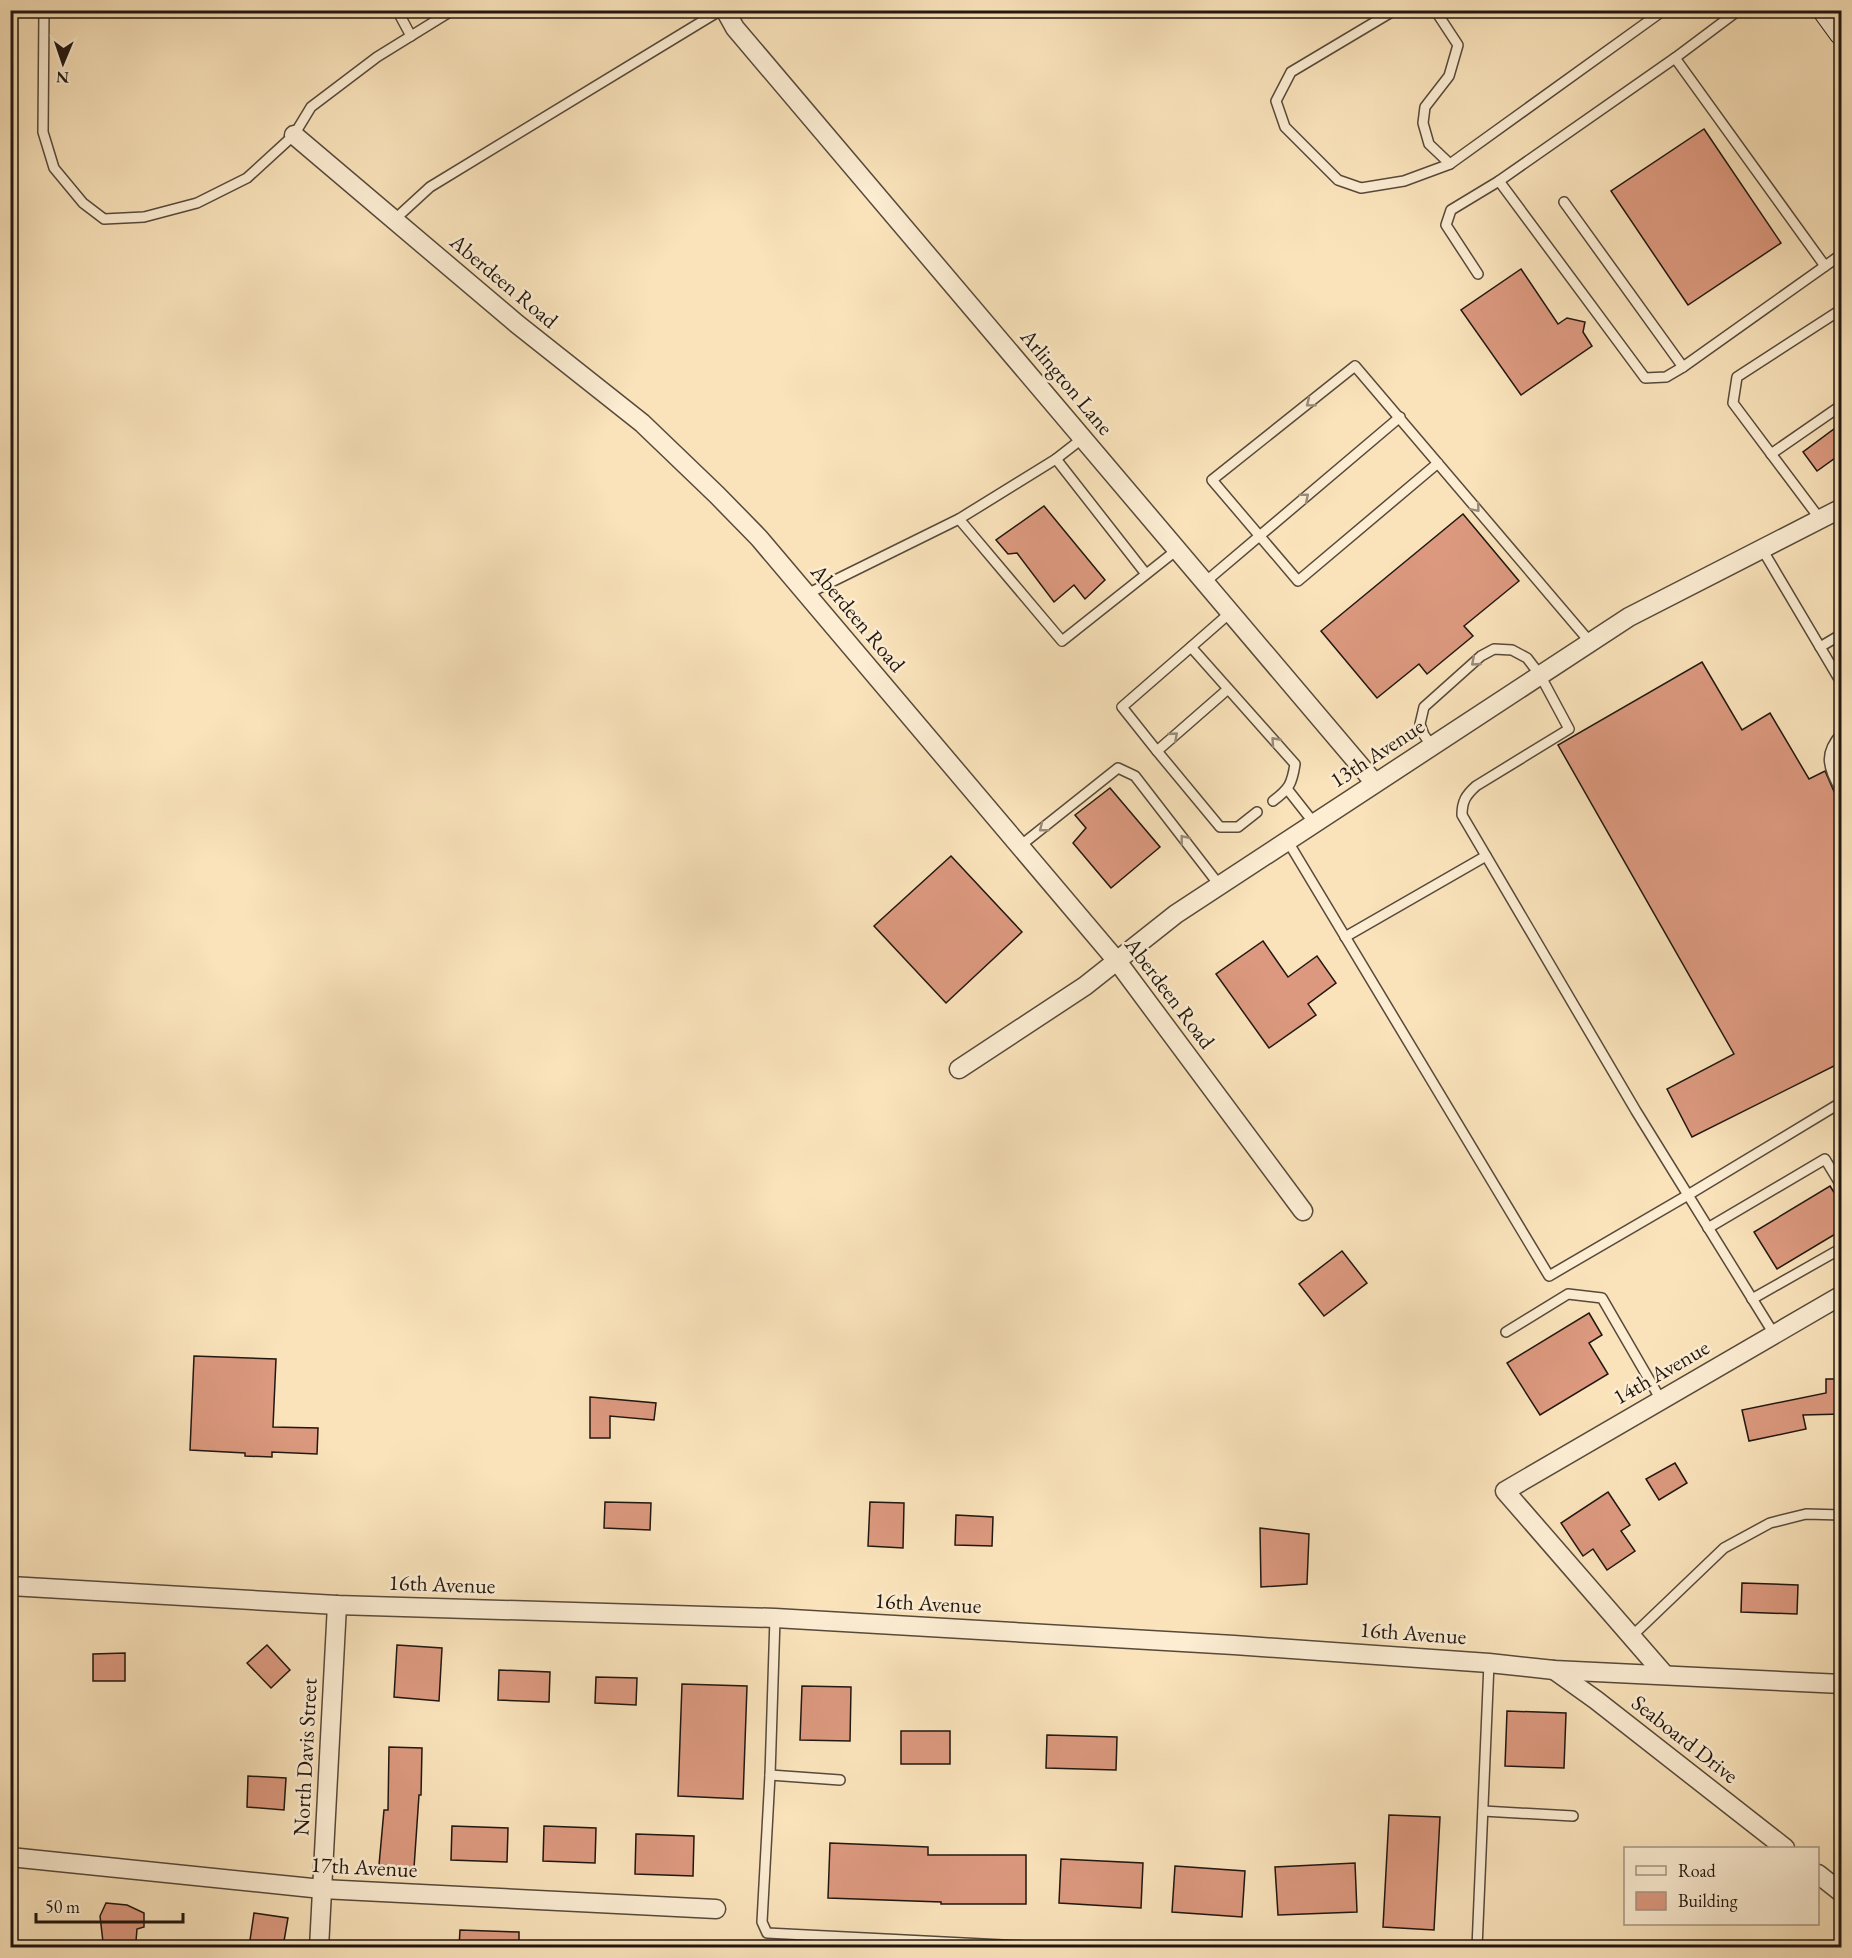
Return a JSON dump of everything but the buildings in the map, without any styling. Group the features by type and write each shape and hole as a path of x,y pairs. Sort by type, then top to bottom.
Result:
{"main road":[{"path":"1826,10 1842,32"}],"street":[{"name":"Arlington Lane","path":"723,10 735,28 1374,782"},
{"name":"Aberdeen Road","path":"294,135 517,324 642,423 717,495 807,594 1117,960 1303,1211"},
{"name":"13th Avenue","path":"959,1069 1085,986 1176,914 1374,782 1629,617 1842,508"},
{"name":"14th Avenue","path":"1631,1637 1505,1491 1842,1295"},
{"name":"16th Avenue","path":"10,1586 337,1605 775,1618 1234,1645 1489,1663 1554,1670 1842,1684"},
{"name":"North Davis Street","path":"320,1947 337,1605"},
{"path":"1631,1637 1664,1674"},
{"name":"Seaboard Drive","path":"1554,1670 1596,1700 1784,1847"},
{"name":"17th Avenue","path":"10,1857 322,1889 716,1909"},
{"path":"1819,1875 1842,1893"}],"lane":[{"path":"44,10 44,132 54,168 83,203 104,219 144,217 197,203 247,178 294,135 311,106 377,57 453,10"},
{"path":"397,10 411,36"},
{"path":"394,220 430,187 723,10"},
{"path":"1395,10 1291,72 1276,101 1285,127 1338,180 1361,188 1404,181 1450,164 1664,10"},
{"path":"1435,10 1458,45 1449,76 1425,107 1423,123 1429,144 1450,164"},
{"path":"1478,274 1446,225 1451,210 1499,181 1675,58 1739,10"},
{"path":"1675,58 1825,266"},
{"path":"1499,181 1645,378 1666,377 1683,367 1842,254"},
{"path":"1564,202 1683,367"},
{"path":"1820,519 1733,403 1737,377 1842,309"},
{"path":"1438,464 1298,581 1212,480 1355,366 1590,642"},
{"path":"1771,454 1839,407"},
{"path":"1204,583 1400,417"},
{"path":"807,594 959,519 1056,459 1083,438"},
{"path":"1056,459 1146,574"},
{"path":"959,519 1062,641 1178,549"},
{"path":"1762,549 1842,684"},
{"path":"1232,612 1122,707 1220,827 1238,827 1257,812"},
{"path":"1820,647 1842,634"},
{"path":"1191,647 1295,764 1294,777 1288,790 1273,801"},
{"path":"1432,746 1420,724 1424,707 1481,656 1494,649 1512,650 1527,658 1540,675 1569,729 1491,775 1466,794 1462,805 1462,815 1636,1111 1774,1334"},
{"path":"1157,750 1228,689"},
{"path":"1842,734 1830,751 1828,764 1842,793"},
{"path":"1020,846 1118,768 1135,776 1220,885"},
{"path":"1288,790 1314,823"},
{"path":"1287,840 1549,1276 1688,1196 1842,1102"},
{"path":"1345,937 1486,856"},
{"path":"1708,1228 1825,1159 1842,1187"},
{"path":"1752,1299 1842,1248"},
{"path":"1506,1332 1568,1294 1602,1298 1661,1400"},
{"path":"1631,1637 1724,1548 1770,1523 1806,1514 1842,1515"},
{"path":"775,1618 762,1922 767,1933 1064,1947"},
{"path":"1477,1947 1489,1663"},
{"path":"770,1775 840,1780"},
{"path":"1483,1811 1573,1816"}]}
